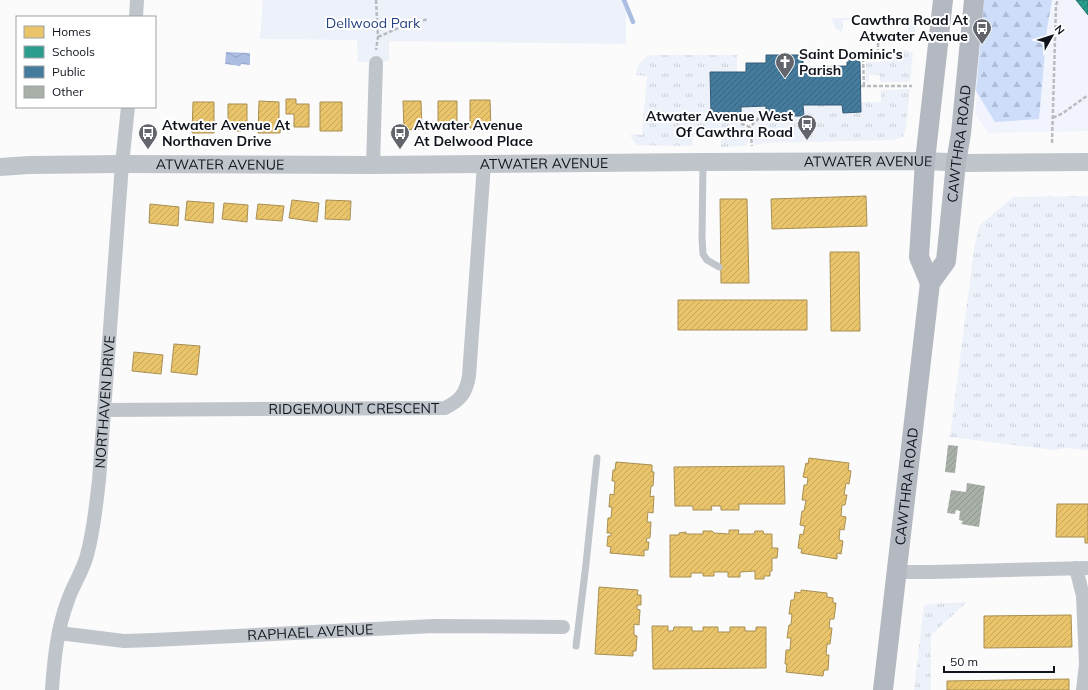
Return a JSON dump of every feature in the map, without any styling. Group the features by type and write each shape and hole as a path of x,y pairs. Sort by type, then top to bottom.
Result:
{"main road":[{"name":"CAWTHRA ROAD","path":"930,283 919,257 924,161 943,0"},
{"name":"CAWTHRA ROAD","path":"883,690 930,283 946,261 956,163 961,133 974,0"}],"street":[{"path":"136,16 137,0"},
{"path":"373,166 376,63"},
{"name":"NORTHAVEN DRIVE","path":"52,690 54,663 59,633 68,600 87,557 93,530 99,480 122,164 128,108"},
{"name":"ATWATER AVENUE","path":"0,167 29,165 122,164 373,166 703,162 1088,162"},
{"name":"RIDGEMOUNT CRESCENT","path":"104,410 445,408 455,403 462,397 467,388 469,376 484,164"},
{"path":"896,572 1082,568 1086,664 1082,690"},
{"name":"RAPHAEL AVENUE","path":"59,633 124,641 434,626 563,627"}],"lane":[{"path":"703,162 703,254 707,260 719,267"},
{"path":"576,646 597,458"}],"path":[{"path":"376,0 378,37 376,63"},
{"path":"1052,143 1056,5 1058,0"},
{"path":"378,37 401,27 428,19"},
{"path":"878,42 878,59 863,59 862,86 912,86"},
{"path":"1053,118 1063,113 1088,95"},
{"path":"750,127 759,118 766,114"},
{"path":"737,119 742,124 750,127"},
{"path":"750,127 752,146"}],"shaded area":[{"path":"984,0 1088,0 1088,131 988,133 975,115"}],"green space":[{"name":"Dellwood Park","path":"263,0 626,0 626,44 389,41 389,61 358,62 357,40 260,39"},
{"path":"984,0 1052,0 1047,29 1039,119 995,122 976,91"},
{"path":"832,18 916,19 915,33 908,33 909,21 843,20 842,32 835,27"},
{"path":"881,50 906,50 913,53 910,82 880,82 880,75 869,75 869,82 866,82 866,62 880,62"},
{"path":"650,55 737,55 737,72 710,72 711,112 730,112 730,119 734,119 749,130 748,142 745,146 721,147 721,134 693,134 692,146 636,145 631,137 631,134 642,135 647,76 636,75 637,68 644,59"},
{"path":"910,89 906,128 903,137 892,140 767,143 754,145 752,134 753,128 759,119 766,116 804,116 803,105 842,105 843,113 861,112 861,102 881,102 881,90"},
{"path":"766,106 766,111 753,122 743,122 741,119 741,107"},
{"path":"1088,196 1088,450 1065,448 1054,450 950,437 974,249 979,226 1013,197"},
{"path":"967,602 931,635 931,690 914,690 924,605"}],"water":[{"path":"226,52 250,53 250,65 241,64 240,66 225,64"}],"building: Homes":[{"path":"286,99 296,99 296,104 309,104 309,127 294,127 294,114 286,114"},
{"path":"470,100 490,100 491,128 470,128"},
{"path":"259,101 279,102 279,119 281,119 280,133 258,133"},
{"path":"403,101 421,101 422,129 404,130"},
{"path":"438,101 457,101 457,127 438,128"},
{"path":"193,102 214,102 214,133 192,133"},
{"path":"320,102 342,102 342,131 320,131"},
{"path":"228,104 247,104 247,131 228,131"},
{"path":"866,196 867,226 772,229 771,199"},
{"path":"720,199 747,199 749,283 721,283"},
{"path":"292,200 319,203 317,222 289,218"},
{"path":"326,200 351,201 350,220 325,219"},
{"path":"187,201 214,203 213,223 185,220"},
{"path":"224,203 248,205 247,222 222,219"},
{"path":"150,204 179,207 178,226 149,223"},
{"path":"258,204 284,206 282,221 256,219"},
{"path":"830,252 859,252 860,331 831,331"},
{"path":"678,300 807,300 807,330 678,330"},
{"path":"174,344 200,346 197,375 171,372"},
{"path":"134,352 163,355 161,374 132,371"},
{"path":"809,458 849,463 848,470 851,471 849,484 846,483 844,495 847,495 845,505 842,505 841,516 846,517 844,530 840,529 839,540 843,541 841,554 837,553 837,559 801,553 802,549 798,548 800,534 803,535 805,526 800,525 802,511 804,511 806,500 802,500 804,485 807,485 808,478 803,477 806,463 808,464"},
{"path":"616,462 652,465 652,472 654,472 653,486 651,486 650,497 654,496 653,513 648,512 647,522 651,522 650,538 647,538 646,542 649,542 648,550 644,550 644,556 610,553 611,547 607,546 608,536 611,536 611,533 607,533 608,518 611,518 612,507 609,507 610,494 614,495 615,481 612,481 613,470 615,470"},
{"path":"784,466 785,504 739,504 739,510 721,510 721,506 711,506 712,510 693,510 693,506 675,506 674,467"},
{"path":"1057,504 1088,504 1088,543 1085,543 1085,537 1056,537"},
{"path":"729,530 739,530 738,534 754,534 755,531 763,531 764,534 772,534 772,548 778,548 777,558 772,558 772,571 770,571 770,576 764,576 764,579 755,579 755,571 740,572 740,577 728,577 728,572 714,572 714,576 703,576 703,573 691,573 691,577 670,577 670,535 679,535 679,533 686,532 686,534 703,534 703,531 729,534"},
{"path":"599,587 638,590 637,595 641,595 641,605 637,605 637,609 640,610 639,625 634,624 634,635 637,636 636,651 633,651 633,656 595,654"},
{"path":"801,590 827,593 827,597 833,598 833,603 836,603 834,619 830,619 829,628 832,628 830,644 827,644 826,655 829,655 828,670 824,670 823,676 786,672 786,650 790,650 791,638 787,638 789,625 791,625 792,614 789,614 791,600 794,600 795,592 801,593"},
{"path":"1071,615 1072,647 984,648 984,616"},
{"path":"652,626 668,626 668,631 673,631 674,627 692,627 692,631 703,631 703,627 718,627 718,632 730,632 730,627 745,627 745,631 756,631 756,627 766,627 766,668 653,669"},
{"path":"1069,679 1069,690 947,690 947,681"}],"building: Schools":[{"path":"1076,0 1088,0 1088,15"}],"building: Public":[{"name":"Saint Dominic's Parish","path":"849,52 859,52 861,112 843,113 842,105 803,105 804,116 766,116 766,106 741,107 741,119 730,119 730,112 711,113 710,72 746,72 746,63 766,63 766,55 803,55 803,67 847,66 847,62 849,62"}],"building: Other":[{"path":"948,445 958,446 955,473 945,472"},
{"path":"967,483 985,486 979,527 961,524 963,521 959,520 960,511 956,510 955,514 947,513 951,490 966,492"}],"waterway":[{"path":"624,0 633,22"}],"place":[{"name":"Cawthra Road At Atwater Avenue","path":"982,45"},
{"name":"Saint Dominic's Parish","path":"785,79"},
{"name":"Atwater Avenue West Of Cawthra Road","path":"807,141"},
{"name":"Atwater Avenue At Northaven Drive","path":"148,150"},
{"name":"Atwater Avenue At Delwood Place","path":"400,150"}]}
